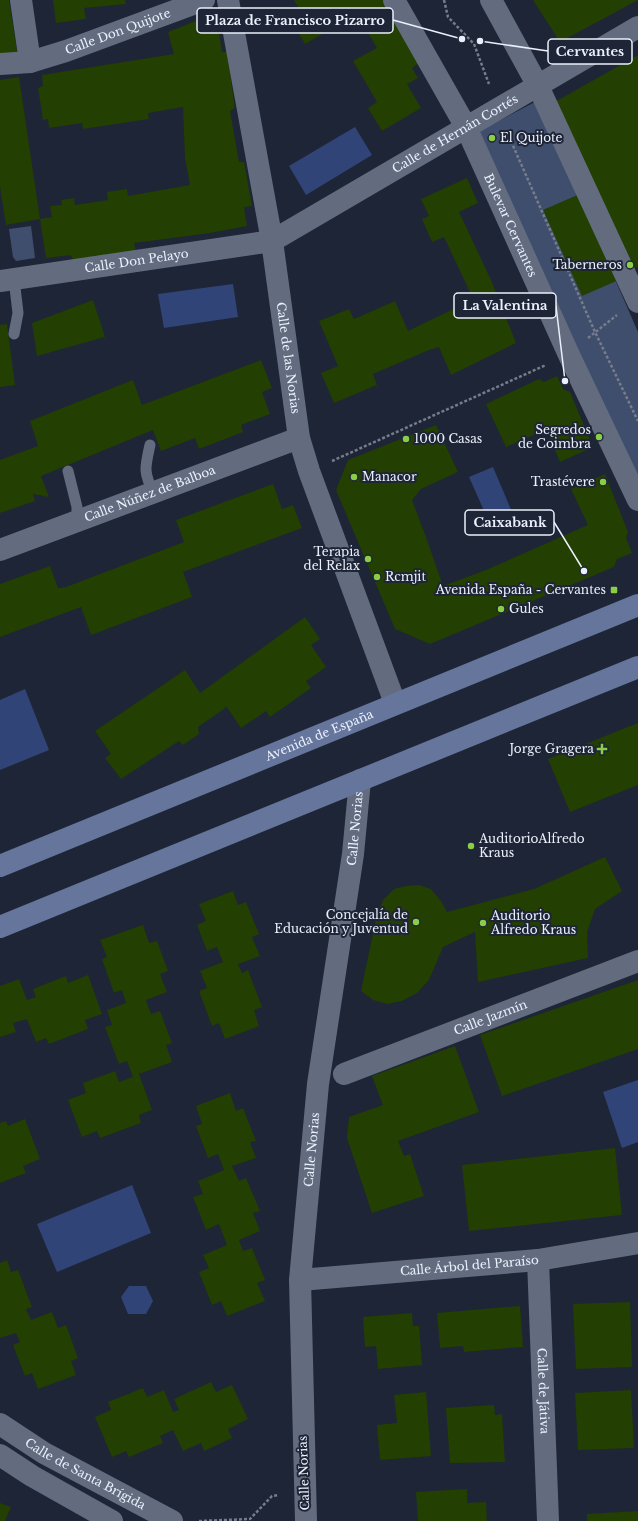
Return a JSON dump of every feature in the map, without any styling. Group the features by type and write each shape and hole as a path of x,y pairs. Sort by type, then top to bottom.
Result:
{"street":[{"path":"22,0 30,62"},
{"name":"Calle Don Quijote","path":"0,64 30,62 204,0"},
{"name":"Bulevar Cervantes","path":"394,0 466,127 569,355 638,500"},
{"path":"491,0 538,86 638,301"},
{"name":"Calle de las Norias","path":"231,2 272,240 299,438 309,471 395,703"},
{"name":"Calle de Hernán Cortés","path":"272,240 638,27"},
{"name":"Calle Don Pelayo","path":"4,278 272,240"},
{"name":"Calle Núñez de Balboa","path":"0,550 299,438"},
{"name":"Avenida de España","path":"0,866 395,703 638,605"},
{"path":"0,927 638,667"},
{"name":"Calle Norias","path":"306,1521 300,1280 318,1084 353,854 360,780"},
{"name":"Calle Jazmín","path":"344,1074 638,961"},
{"name":"Calle Árbol del Paraíso","path":"300,1280 538,1260 638,1243"},
{"name":"Calle de Játiva","path":"538,1260 548,1521"},
{"name":"Calle de Santa Brígida","path":"0,1424 44,1453 172,1521"},
{"path":"0,1455 32,1476 112,1521"}],"lane":[{"path":"4,278 18,313 14,334"},
{"path":"150,445 146,463 146,479 154,493"},
{"path":"68,471 77,507 78,521"}],"path":[{"path":"444,0 448,17 474,44 497,109 595,332 638,421"},
{"path":"309,471 569,355 595,332 638,301"},
{"path":"199,1521 250,1519 272,1496"}],"shaded area":[{"path":"537,101 638,332 638,488 477,132"},
{"path":"31,226 35,258 16,261 13,257 9,229"}],"water":[{"path":"355,127 372,155 306,195 289,166"},
{"path":"233,284 238,317 164,328 158,294"},
{"path":"493,467 512,512 489,522 469,477"},
{"path":"25,689 49,750 0,770 0,700"},
{"path":"638,1080 638,1142 622,1148 603,1092"},
{"path":"132,1185 151,1233 57,1272 37,1224"},
{"path":"129,1286 146,1286 153,1301 146,1314 128,1314 121,1297"}],"building":[{"path":"0,0 9,0 18,57 0,59"},
{"path":"53,0 125,0 126,4 84,8 86,19 56,23"},
{"path":"294,0 383,0 419,63 412,68 418,78 407,84 421,108 382,131 368,108 377,102 353,61 377,48 357,14 305,44 291,20 302,14"},
{"path":"533,0 638,0 560,42"},
{"path":"216,13 222,52 227,52 235,108 230,111 239,162 244,162 252,206 244,207 247,226 210,233 134,243 136,251 73,260 71,255 46,258 40,219 52,217 50,206 62,205 61,200 74,198 75,205 108,200 107,192 127,189 128,196 190,185 185,158 183,107 148,113 149,119 83,129 82,123 49,128 48,119 43,120 38,88 43,86 42,75 174,54 168,32"},
{"path":"638,55 638,267 632,270 553,103"},
{"path":"19,77 40,219 6,225 0,187 0,80"},
{"path":"467,178 478,203 459,212 491,280 516,343 451,375 439,347 429,350 373,374 377,385 334,403 321,373 338,366 319,321 349,309 354,319 395,301 408,331 472,300 469,290 444,237 432,242 422,219 429,216 421,199"},
{"path":"582,193 621,279 582,296 543,210"},
{"path":"93,300 105,337 37,356 32,323"},
{"path":"7,324 15,385 0,387 0,325"},
{"path":"261,360 272,388 262,392 270,414 241,425 243,432 199,449 195,438 161,451 153,430 41,476 49,497 33,494 35,501 0,513 0,460 38,446 30,421 133,380 142,405"},
{"path":"557,376 563,389 570,392 593,447 560,462 549,436 538,433 506,447 486,404 539,379 544,382"},
{"path":"436,425 458,472 421,489 412,500 443,586 486,570 588,525 571,489 605,474 628,532 626,538 632,553 617,559 614,567 430,644 395,629 336,490 348,460"},
{"path":"273,484 282,509 293,505 302,528 183,572 192,597 91,635 81,607 0,637 0,584 50,566 58,588 66,587 184,542 176,520"},
{"path":"305,617 320,639 311,645 326,667 306,681 311,688 270,717 266,711 241,728 226,706 198,727 199,734 183,745 179,741 121,779 105,758 111,754 95,731 185,670 200,693"},
{"path":"638,723 638,785 570,812 548,759"},
{"name":"Auditorio Alfredo Kraus","path":"605,857 622,891 595,909 587,932 588,958 478,982 475,932 443,947 429,980 417,993 402,1001 387,1004 373,1000 361,991 377,914 383,900 394,889 419,885 431,889 441,901 447,912 534,889"},
{"path":"233,891 238,905 246,902 259,934 252,937 260,956 238,964 242,973 248,970 262,1007 254,1010 259,1026 225,1039 219,1023 212,1026 199,991 207,988 200,971 223,962 217,947 207,951 197,925 206,921 199,904"},
{"path":"143,925 149,943 157,941 168,971 160,974 167,992 146,1000 151,1014 160,1011 172,1043 166,1045 172,1062 139,1074 152,1110 139,1115 141,1123 100,1138 97,1131 82,1137 68,1100 86,1093 83,1083 115,1071 119,1082 133,1077 127,1061 119,1064 105,1027 112,1025 107,1010 126,1003 122,990 114,993 102,959 107,957 100,940"},
{"path":"88,975 102,1014 85,1020 88,1029 49,1044 46,1038 36,1042 27,1019 13,1023 16,1032 0,1037 0,986 19,979 27,1000 36,997 33,989 66,976 68,983"},
{"path":"638,980 638,1049 502,1096 480,1035"},
{"path":"455,1046 479,1112 398,1141 404,1156 410,1154 424,1196 372,1213 347,1138 349,1117 383,1105 372,1076"},
{"path":"230,1093 236,1111 243,1108 256,1141 250,1142 256,1158 232,1166 239,1181 246,1178 260,1211 253,1213 260,1231 239,1240 243,1251 252,1248 265,1280 257,1283 265,1301 227,1316 221,1301 212,1305 199,1272 209,1268 203,1255 227,1245 219,1224 206,1230 193,1197 203,1194 198,1181 224,1170 218,1154 208,1158 196,1126 202,1124 196,1106"},
{"path":"25,1119 40,1159 23,1166 26,1173 0,1183 0,1123 6,1121 8,1126"},
{"path":"615,1148 622,1215 469,1231 462,1165"},
{"path":"7,1260 11,1272 18,1270 32,1307 26,1309 31,1320 52,1312 58,1328 66,1325 78,1358 71,1361 76,1375 38,1389 32,1373 25,1376 13,1345 20,1342 16,1333 0,1338 0,1263"},
{"path":"630,1302 632,1367 576,1369 573,1304"},
{"path":"520,1306 523,1347 464,1352 463,1346 440,1348 437,1313"},
{"path":"412,1313 413,1326 419,1326 422,1365 378,1369 376,1346 365,1347 363,1317"},
{"path":"211,1382 216,1392 232,1385 248,1419 228,1429 232,1438 204,1451 201,1443 183,1451 173,1430 160,1436 163,1443 129,1457 126,1451 112,1457 95,1417 111,1410 108,1402 143,1388 147,1397 164,1390 173,1412 179,1410 174,1399"},
{"path":"631,1390 634,1448 578,1450 575,1393"},
{"path":"426,1392 431,1456 380,1460 377,1425 397,1423 394,1395"},
{"path":"494,1405 495,1415 502,1414 505,1462 450,1463 446,1408"},
{"path":"467,1489 467,1503 486,1502 487,1521 418,1521 416,1492"},
{"path":"0,1503 11,1507 5,1521 0,1521"},
{"path":"638,1511 638,1521 587,1521 587,1514"}],"place":[{"name":"Plaza de Francisco Pizarro","path":"462,39"},
{"name":"Cervantes","path":"480,41"},
{"name":"El Quijote","path":"492,138"},
{"name":"Taberneros","path":"630,265"},
{"name":"La Valentina","path":"565,381"},
{"name":"Segredos de Coimbra","path":"599,437"},
{"name":"1000 Casas","path":"406,439"},
{"name":"Manacor","path":"354,477"},
{"name":"Trastévere","path":"603,482"},
{"name":"Terapia del Relax","path":"368,559"},
{"name":"Caixabank","path":"584,571"},
{"name":"Rcmjit","path":"377,577"},
{"name":"Avenida España - Cervantes","path":"614,590"},
{"name":"Gules","path":"501,609"},
{"name":"Jorge Gragera","path":"602,749"},
{"name":"AuditorioAlfredo Kraus","path":"471,846"},
{"name":"Concejalía de Educación y Juventud","path":"416,922"},
{"name":"Auditorio Alfredo Kraus","path":"483,923"}]}
